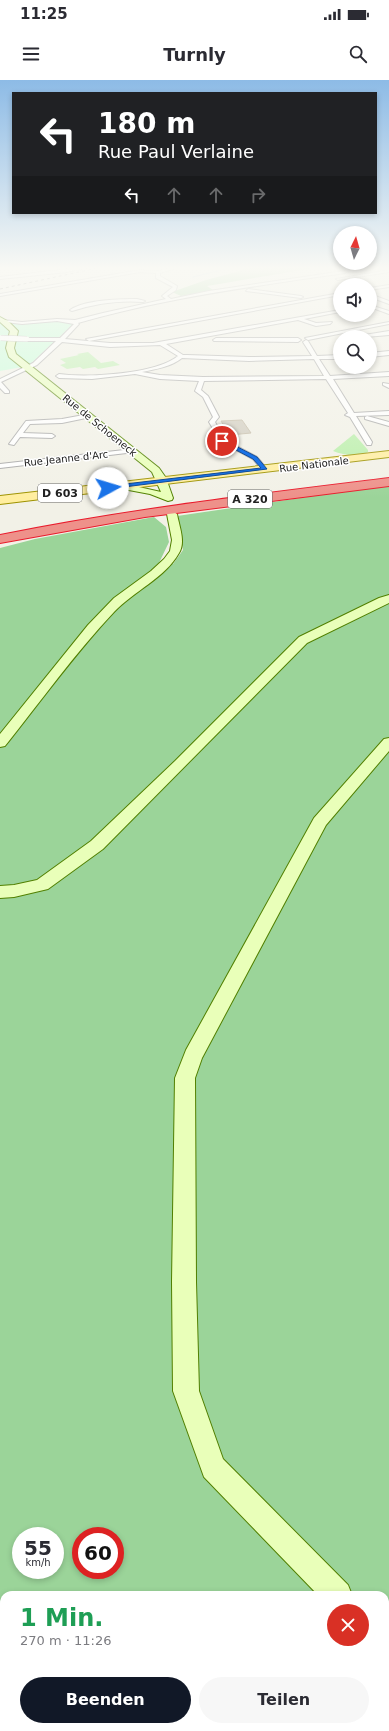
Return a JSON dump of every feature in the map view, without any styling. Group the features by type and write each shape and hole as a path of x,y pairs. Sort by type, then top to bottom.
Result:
{"highway":[{"name":"A 320","path":"0,534 50,524 204,500 389,477"},
{"name":"A 320","path":"0,539 36,531 155,512 389,482"},
{"path":"0,528 138,506 204,500"},
{"path":"0,546 48,534 155,512"}],"main road":[{"name":"Rue de Schoeneck","path":"12,344 10,352 156,470 163,481"},
{"name":"Rue Nationale","path":"0,500 384,455"},
{"path":"121,486 152,492 168,498 163,481"},
{"path":"0,743 92,628 118,601 168,561 175,551 177,540 172,514"},
{"path":"0,892 14,891 42,885 97,844 304,640 383,600 389,599"},
{"path":"334,1591 213,1468 186,1391 184,1282 185,1078 193,1056 320,822 389,742"}],"street":[{"path":"7,392 0,382 28,368 56,344"},
{"path":"96,344 134,346 161,344"},
{"path":"162,344 181,355 242,359 333,357"},
{"path":"307,344 328,378 327,381 336,391 354,417 363,439 384,455"},
{"path":"377,354 389,353"},
{"path":"59,376 94,378 136,372 168,364 181,358 181,355"},
{"path":"136,372 155,376 202,379 275,380 389,374"},
{"path":"0,376 12,376"},
{"path":"202,379 198,392 205,396 216,417 212,422 222,441 255,458 264,469"},
{"path":"379,413 379,411 389,405"},
{"path":"354,417 389,412"},
{"path":"12,444 27,423 31,421 62,421 89,416"},
{"path":"354,417 389,424"},
{"path":"18,435 52,436"},
{"name":"Rue Jeanne d'Arc","path":"0,466 133,451"}],"green space":[{"path":"0,344 52,344 28,366 0,371"},
{"path":"88,352 101,363 113,361 120,365 98,369 95,367 83,369 80,367 67,369 60,365 66,363 60,359"},
{"path":"354,434 368,450 368,452 360,455 351,455 333,451"},
{"path":"389,485 389,1591 0,1591 0,548 35,539 154,517 166,527 169,542 158,565 173,564 183,550 177,516"}],"building":[{"path":"242,420 251,433 230,435 221,421"}],"route":[{"path":"108,488 264,469 255,458 222,441"}]}
